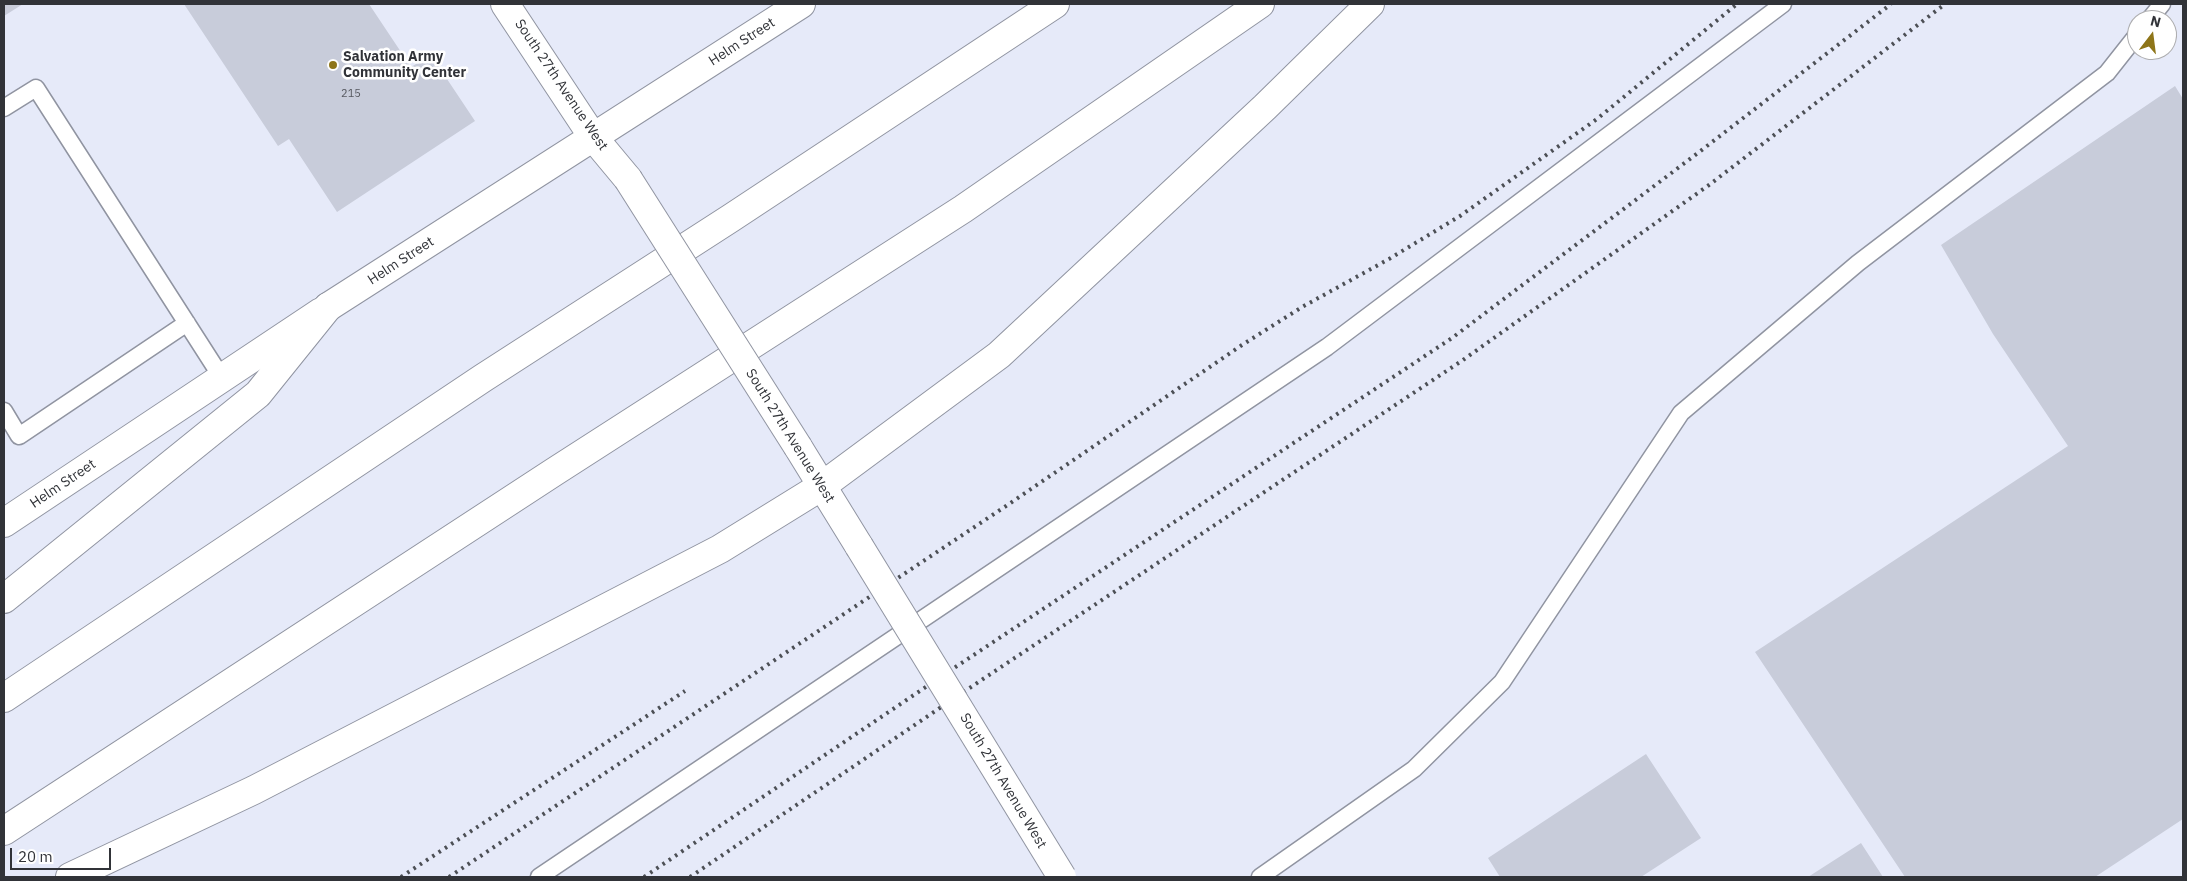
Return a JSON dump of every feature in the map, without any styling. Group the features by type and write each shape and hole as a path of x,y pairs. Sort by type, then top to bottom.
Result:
{"main road":[{"name":"South 27th Avenue West","path":"505,4 594,137 628,179 798,447 1062,877"},
{"name":"Helm Street","path":"4,521 328,307 802,4"},
{"path":"4,698 483,378 731,218 1055,4"},
{"path":"4,831 554,472 963,209 1260,4"},
{"path":"70,877 254,790 702,558 822,486 999,354 1265,107 1370,4"},
{"path":"4,599 258,394 328,307"}],"lane":[{"path":"538,877 1327,347 1783,4"},
{"path":"1260,877 1414,770 1502,682 1680,413 1858,263 2107,73 2127,48"},
{"path":"4,108 36,88 222,378"},
{"path":"4,411 19,436 187,323"}],"building":[{"path":"4,4 23,4 4,16"},
{"path":"184,4 369,4 411,67 431,55 475,121 337,212 289,139 278,146"},
{"path":"2175,86 2183,99 2183,819 2095,877 1905,877 1755,652 2068,446 1993,334 1941,245"},
{"path":"1646,754 1701,838 1641,877 1500,877 1488,858"},
{"path":"1861,843 1883,877 1808,877"}],"railway":[{"path":"449,877 1009,504 1242,345 1302,307 1389,259 1460,216 1597,119 1737,4"},
{"path":"644,877 945,674 1452,338 1694,156 1891,4"},
{"path":"690,877 959,695 1463,360 1709,185 1945,4"},
{"path":"401,877 685,691"}],"place":[{"name":"Salvation Army Community Center","path":"333,65"}]}
